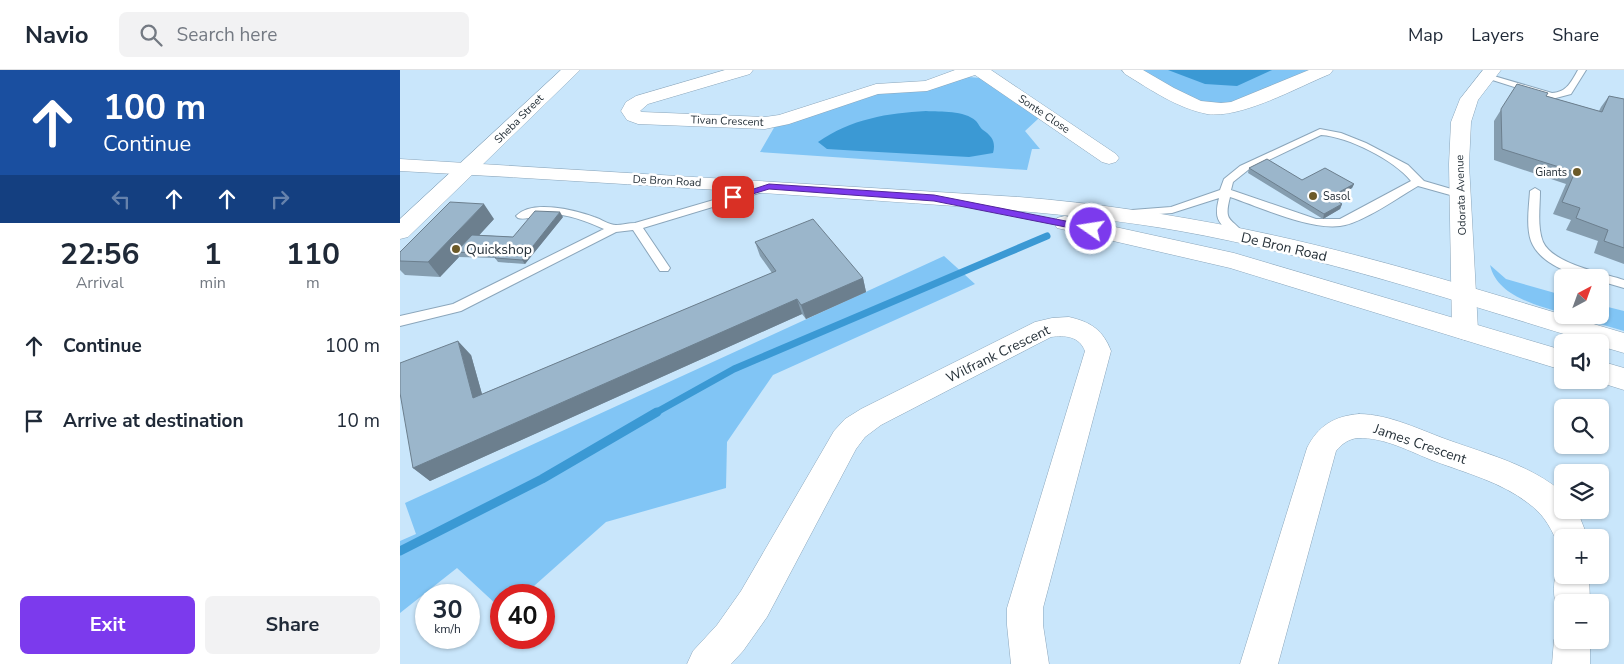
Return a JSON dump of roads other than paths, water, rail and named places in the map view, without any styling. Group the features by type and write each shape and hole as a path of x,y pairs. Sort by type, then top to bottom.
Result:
{"street":[{"name":"Sheba Street","path":"400,232 571,70"},
{"name":"Tivan Crescent","path":"744,70 642,100 633,106 630,112 638,118 766,123 782,120 876,89 921,87 972,70"},
{"name":"Sonte Close","path":"979,70 1109,158"},
{"path":"1131,70 1193,104 1206,109 1222,110 1235,108 1324,70"},
{"name":"Odorata Avenue","path":"1465,330 1459,164 1461,122 1469,99 1490,73"},
{"name":"De Bron Road","path":"400,165 1042,205 1118,214 1284,245 1464,294 1624,344"},
{"name":"De Bron Road","path":"934,198 1056,221 1234,261 1554,358"},
{"name":"Wilfrank Crescent","path":"706,664 730,638 751,610 845,440 855,428 871,417 1044,329 1064,326 1084,331 1091,337 1098,351 1025,608 1025,625 1030,664"},
{"path":"1609,375 1624,379"},
{"name":"James Crescent","path":"1259,664 1322,448 1331,435 1338,430 1354,426 1374,427 1515,479 1548,500 1564,520 1568,529"},
{"path":"1572,649 1572,664"}],"lane":[{"path":"1490,73 1552,96 1561,96 1572,90 1582,70"},
{"path":"1240,236 1222,219 1221,210 1228,181 1244,168 1313,135 1326,131 1339,134 1396,162 1413,174 1418,182 1461,194"},
{"path":"1118,214 1161,212 1184,207 1225,192 1315,222 1334,223 1350,220 1418,182"},
{"path":"400,321 456,308 480,294 613,229 636,226 769,187"},
{"path":"1535,191 1537,241 1543,252 1576,269 1624,284"},
{"path":"522,216 541,211 580,214 613,229"},
{"path":"636,226 664,268"}],"waterway":[{"path":"655,413 734,369 1047,236"},
{"path":"400,551 542,479 657,412"}],"place":[{"name":"Giants","path":"1577,172"},
{"name":"Sasol","path":"1313,196"},
{"name":"Quickshop","path":"456,249"}]}
